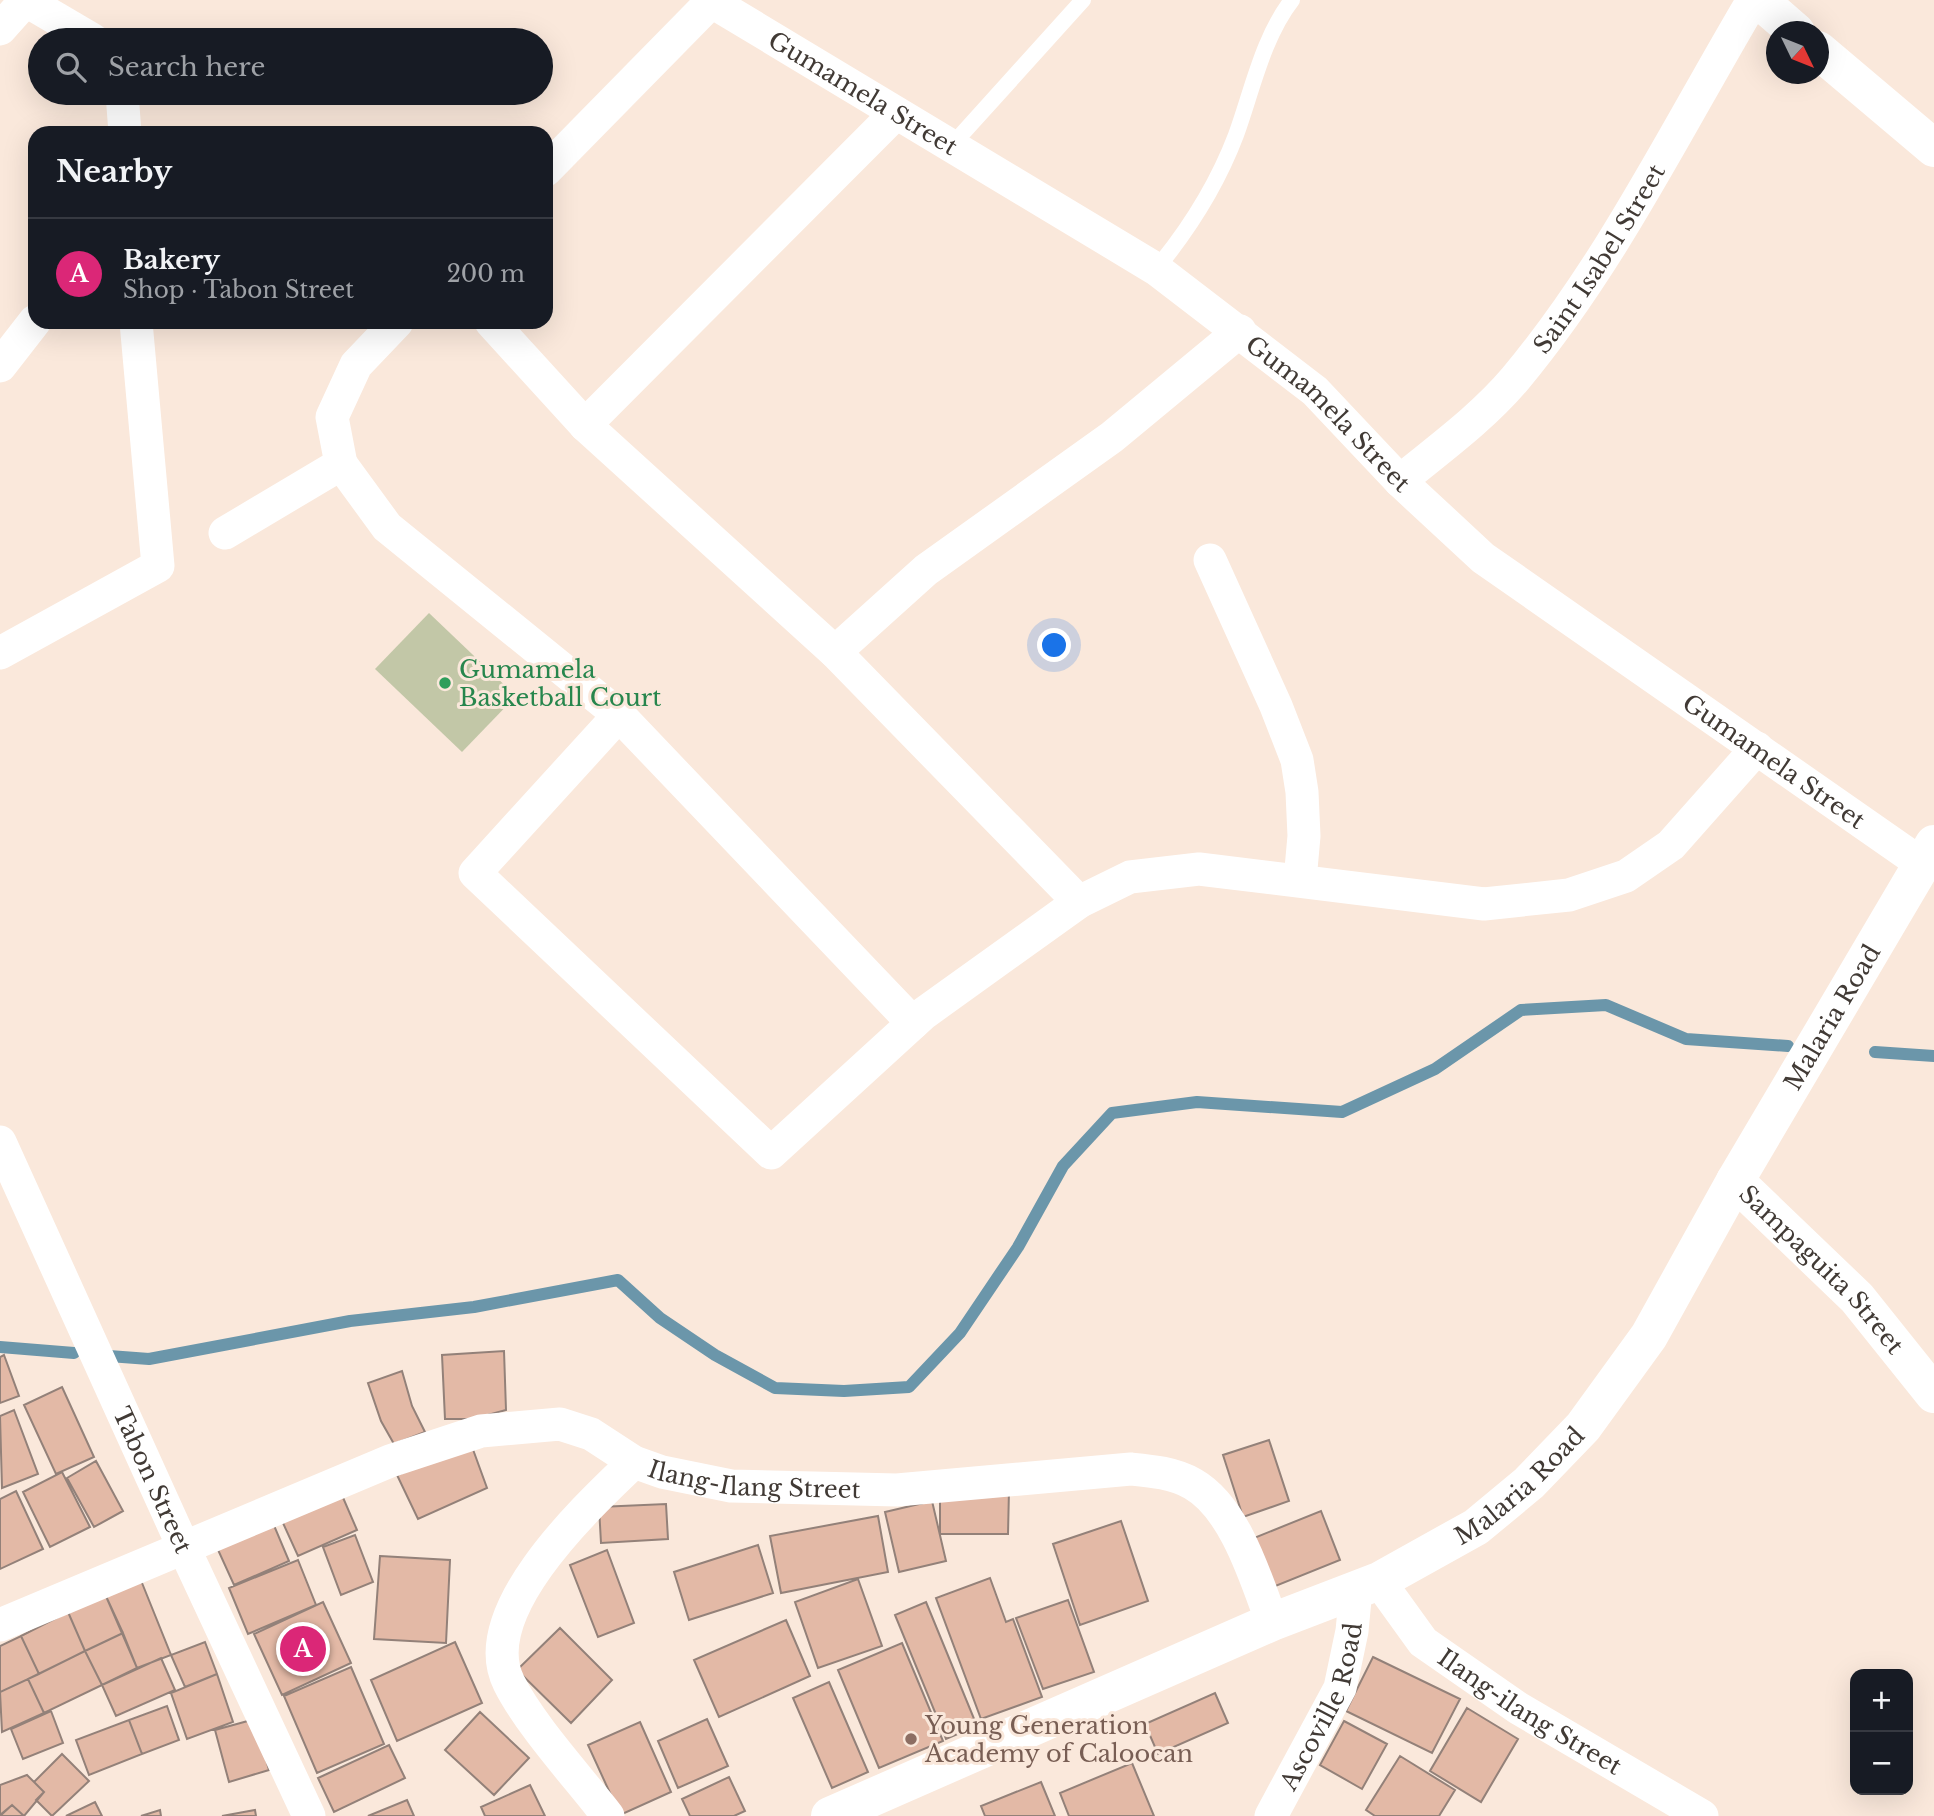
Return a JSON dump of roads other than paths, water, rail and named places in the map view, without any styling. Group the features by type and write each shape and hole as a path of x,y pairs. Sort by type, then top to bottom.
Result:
{"main road":[{"path":"1759,0 1783,21"},
{"path":"1829,59 1934,148"},
{"name":"Malaria Road","path":"830,1816 1272,1622 1367,1585 1476,1527 1529,1483 1584,1427 1649,1336 1735,1181 1928,854"},
{"name":"Sampaguita Street","path":"1735,1181 1857,1298 1934,1394"}],"street":[{"path":"0,29 25,0 73,28"},
{"name":"Saint Isabel Street","path":"1400,481 1473,422 1514,381 1557,326 1657,170 1753,0"},
{"name":"Gumamela Street","path":"710,1 1156,269 1315,391 1400,481 1483,558 1757,748 1928,854"},
{"path":"553,163 710,1"},
{"path":"123,105 124,126"},
{"path":"585,425 896,113"},
{"path":"0,366 29,329"},
{"path":"0,653 158,566 137,329"},
{"path":"390,329 356,365 332,417 341,464 387,527 619,715 913,1023"},
{"path":"497,329 585,425 835,652 1079,902"},
{"path":"835,652 926,570 1112,437 1240,331"},
{"path":"225,533 341,464"},
{"path":"1210,560 1276,706 1297,760 1304,836 1300,880"},
{"path":"619,715 475,873 771,1153 913,1023 1079,902 1130,877 1199,869 1484,904 1569,895 1626,876 1671,845 1757,748"},
{"name":"Tabon Street","path":"0,1142 309,1816"},
{"name":"Ilang-Ilang Street","path":"0,1625 390,1461 481,1431 560,1424 591,1434 634,1462 685,1478 731,1486 897,1490 1131,1469 1165,1473 1194,1484 1219,1505 1250,1564 1272,1622"},
{"path":"608,1816 507,1681 501,1648 510,1614 528,1581 579,1518 634,1462"},
{"name":"Ascoville Road","path":"1271,1816 1340,1688 1352,1631 1367,1585"},
{"name":"Ilang-ilang Street","path":"1367,1585 1423,1642 1518,1708 1702,1816"}],"lane":[{"path":"952,145 1083,0"},
{"path":"1156,269 1189,230 1217,178 1266,53 1292,0"}],"waterway":[{"path":"109,1356 149,1359 350,1321 474,1307 618,1280 660,1318 715,1355 775,1388 844,1391 909,1387 960,1333 1018,1247 1063,1166 1112,1113 1197,1102 1342,1112 1435,1069 1521,1010 1606,1005 1686,1039 1788,1046"},
{"path":"1875,1052 1934,1056"},
{"path":"0,1347 74,1353"}],"place":[{"name":"Gumamela Basketball Court","path":"445,683"},
{"name":"Bakery","path":"303,1649"},
{"name":"Young Generation Academy of Caloocan","path":"911,1739"}]}
